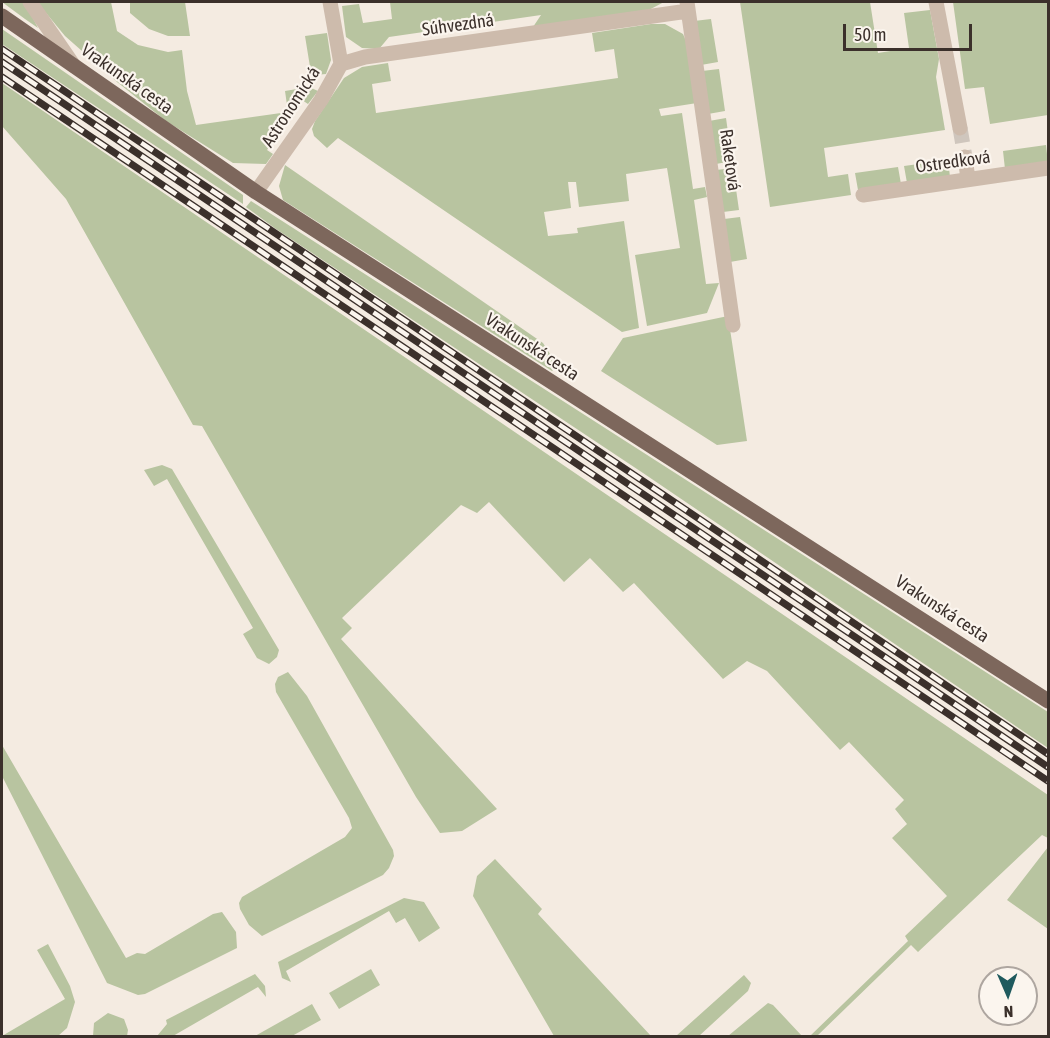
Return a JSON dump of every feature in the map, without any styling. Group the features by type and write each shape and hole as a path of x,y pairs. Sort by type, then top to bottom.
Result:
{"main road":[{"name":"Vrakunská cesta","path":"2,16 256,192 1048,701"}],"street":[{"path":"30,2 74,66"},
{"name":"Astronomická","path":"256,192 321,100 341,64 330,2"},
{"path":"936,2 960,128"},
{"name":"Súhvezdná","path":"341,64 365,57 688,6"},
{"name":"Raketová","path":"688,6 734,325"},
{"path":"965,157 968,179"},
{"name":"Ostredková","path":"863,195 1048,168"}],"green space":[{"path":"2,2 25,2 38,28 25,19"},
{"path":"37,2 111,2 117,31 138,45 168,52 182,50 187,91 196,125 288,112 285,91 309,87 318,91 308,104 299,98 282,121 285,123 267,150 273,154 266,164 233,163 166,121 117,82 65,36"},
{"path":"130,2 185,2 190,36 168,36 149,29 130,13"},
{"path":"390,2 664,2 647,11 533,27 541,15 389,37 379,49 362,48 346,37 342,6 359,4 363,23 392,19"},
{"path":"740,2 870,2 878,53 909,48 904,13 930,10 939,59 936,77 945,130 824,148 828,177 848,174 851,195 770,207"},
{"path":"953,2 1048,2 1048,115 990,124 984,87 965,89"},
{"path":"711,19 718,62 701,65 694,21"},
{"path":"665,24 683,34 690,50 697,103 659,109 661,116 682,113 693,189 705,187 707,197 694,200 706,284 719,283 707,313 647,326 635,255 680,248 667,168 626,174 629,201 579,207 576,182 568,182 571,208 544,212 548,236 578,233 577,228 624,221 639,328 622,332 338,138 327,148 314,136 312,129 315,121 344,78 362,67 388,63 391,81 372,84 376,113 618,78 614,49 595,52 592,33"},
{"path":"2,29 243,195 243,204 2,44"},
{"path":"327,33 331,60 326,74 315,75 311,73 305,36"},
{"path":"719,69 725,111 708,114 702,71"},
{"path":"2,83 1048,795 1048,838 1042,835 918,952 911,945 817,1036 810,1036 908,941 905,936 947,896 892,838 907,824 895,809 904,800 849,742 840,750 767,671 747,661 723,679 634,583 623,592 590,558 564,582 489,502 477,513 461,505 342,618 352,628 341,639 497,809 462,831 440,833 416,797 202,426 193,425 66,199 2,126"},
{"path":"726,118 732,161 716,164 709,121"},
{"path":"1046,145 1048,163 1005,169 1003,151"},
{"path":"948,160 950,177 907,183 904,166"},
{"path":"285,165 543,343 558,367 552,371 283,200 279,186"},
{"path":"898,167 901,184 858,190 855,173"},
{"path":"733,168 739,210 723,212 716,170"},
{"path":"251,201 1048,712 1048,748 643,473 276,229 246,207"},
{"path":"740,217 747,259 730,262 724,219"},
{"path":"728,316 747,441 717,445 601,371 623,338"},
{"path":"162,465 172,469 279,650 277,657 269,664 257,658 243,634 253,628 167,479 154,486 144,470"},
{"path":"288,672 307,696 393,850 394,856 383,875 262,936 249,925 240,909 239,903 242,897 345,837 352,828 349,818 276,692 275,684 278,677"},
{"path":"2,745 126,958 137,953 145,954 213,914 222,912 236,932 237,948 145,994 138,995 107,983 2,776"},
{"path":"1048,847 1048,929 1007,900"},
{"path":"495,859 542,909 538,914 651,1036 554,1036 473,896 477,876"},
{"path":"404,898 424,902 440,928 419,942 405,918 396,923 389,911 286,971 291,982 282,978 278,962"},
{"path":"48,944 70,986 75,1002 67,1028 58,1036 2,1036 65,999 37,950"},
{"path":"371,969 380,985 339,1009 329,993"},
{"path":"255,974 265,986 266,997 258,987 173,1036 157,1036 167,1024 166,1020"},
{"path":"744,975 751,983 748,991 699,1036 676,1036"},
{"path":"768,1003 773,1005 802,1036 728,1036"},
{"path":"312,1004 321,1020 292,1036 255,1036"},
{"path":"108,1013 124,1019 128,1030 127,1036 93,1036 94,1023"}],"tunnel":[{"path":"960,128 965,157"}],"railway":[{"path":"2,49 1048,754"},
{"path":"2,62 1048,767"},
{"path":"2,77 1048,781"}]}
